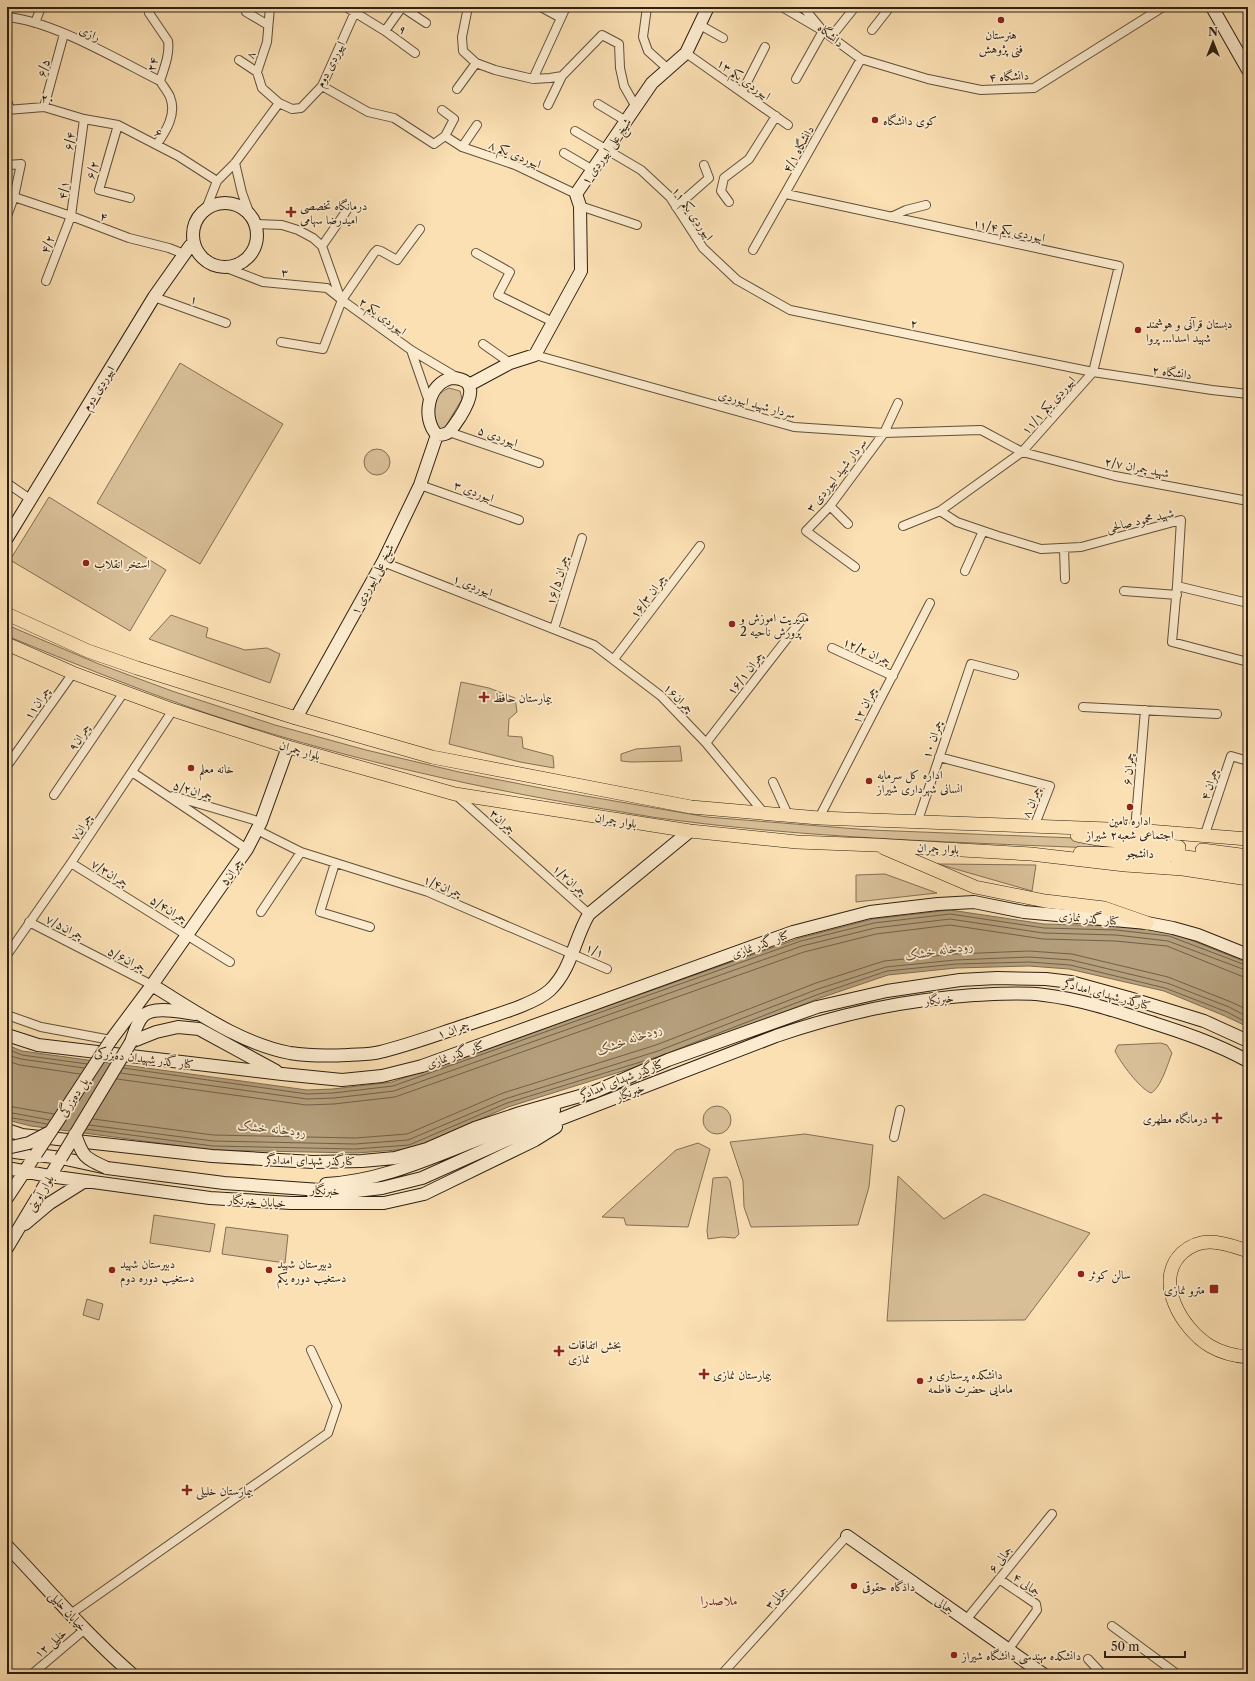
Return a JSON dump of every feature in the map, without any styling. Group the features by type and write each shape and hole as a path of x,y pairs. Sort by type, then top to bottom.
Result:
{"main road":[{"name":"شیخ علی ابیوردی ۱","path":"535,355 581,270 580,206 576,194 652,83 686,53 708,7"},
{"path":"1212,7 1248,70"},
{"path":"228,202 243,207 249,212 256,224 258,238 254,251 244,261 224,267 210,263 204,259 196,248 190,247 195,223 206,209 213,205 228,202"},
{"name":"ابیوردی دوم","path":"7,538 154,297 190,247"},
{"path":"443,433 432,430 430,423 429,402 433,393 441,382 452,378 464,382 510,363 535,355"},
{"name":"شیخ علی ابیوردی ۱","path":"296,718 383,562 443,433 466,407 470,396 464,382"},
{"name":"بلوار چمران","path":"7,614 88,651 137,668 296,718 443,760 691,807 819,818 917,823 1135,830 1248,840"},
{"name":"بلوار چمران","path":"7,644 73,673 173,710 288,747 455,794 690,831 797,842 1031,854 1125,865 1183,869 1248,879"},
{"name":"چمران۵","path":"152,985 247,848 259,826 288,747"},
{"name":"دانشجو","path":"1034,827 1098,839 1248,856"},
{"name":"چمران ۱","path":"152,985 199,1014 240,1036 267,1047 290,1053 323,1056 378,1053 525,1004 548,992 561,978 573,954 581,927 589,914 690,831"},
{"path":"874,845 975,887 1045,901 1104,908 1147,923"},
{"name":"دانشجو","path":"1031,854 1105,852 1172,855 1248,866"},
{"name":"کنار گذر نمازی","path":"282,1074 342,1080 382,1076 422,1066 793,932 870,912 938,904 974,902 1024,912 1147,923 1173,928 1198,935 1248,955"},
{"name":"کنارگذر شهدای امدادگر","path":"7,1130 22,1135 212,1156 313,1162 362,1161 395,1158 427,1149 475,1128 520,1113 594,1092 668,1060 817,1007 887,992 960,980 997,978 1046,979 1071,982 1204,1021 1248,1041"},
{"name":"پل ده‌بزرگی","path":"36,1154 111,1040 152,985"},
{"name":"خبرنگار","path":"7,1150 61,1158 107,1168 224,1182 348,1192 382,1188 422,1178 516,1136 776,1036 820,1021 872,1008 952,997 993,994 1042,994 1069,998 1093,1004 1192,1035 1211,1042 1248,1061"},
{"name":"پل ده‌بزرگی","path":"61,1158 131,1042 143,1015 151,1011 174,1011 199,1014"},
{"path":"131,1042 156,1032 178,1027 199,1029 282,1074"},
{"name":"کنار گذر شهیدان ده‌بزرکی","path":"7,1035 38,1045 282,1074"},
{"path":"286,1187 340,1183 389,1173 421,1163 527,1121 594,1092"},
{"name":"خیابان خبرنگار","path":"85,1181 210,1198 291,1203 384,1203 424,1194 535,1140 577,1113"},
{"path":"7,1150 29,1143 51,1132"},
{"path":"75,1134 81,1152 89,1160 107,1168"},
{"name":"بلوار آوینی","path":"7,1198 36,1154"},
{"name":"بلوار آوینی","path":"7,1248 61,1158"},
{"path":"7,1168 85,1181"},
{"path":"16,1232 50,1203 85,1181"},
{"path":"1248,1251 1230,1244 1202,1242 1189,1247 1179,1257 1172,1268 1170,1281 1173,1296 1180,1314 1196,1335 1222,1352 1235,1356 1248,1357"},
{"name":"جمالی","path":"847,1536 1043,1674"},
{"name":"خیابان خلیلی","path":"7,1546 72,1613 84,1630 132,1674"}],"street":[{"path":"35,23 40,7"},
{"path":"247,7 246,12 268,25"},
{"name":"۸","path":"270,7 267,42 257,72 262,88 279,103"},
{"name":"۹","path":"346,7 356,10 415,52"},
{"path":"385,31 402,7 426,24"},
{"path":"468,7 462,37 463,51 476,63 514,76 533,79 562,76"},
{"path":"541,7 561,18"},
{"path":"533,79 566,7"},
{"path":"647,7 643,37 648,51 668,70"},
{"path":"782,7 823,31 796,79"},
{"name":"دانشگاه","path":"803,7 823,31 861,59"},
{"path":"831,37 855,7"},
{"path":"872,30 890,7"},
{"name":"۴ دانشگاه","path":"861,59 928,79 981,90 1034,88 1163,7"},
{"name":"ابیوردی دوم","path":"279,103 292,109 301,108 322,86 356,10"},
{"name":"۲۴","path":"149,13 168,41 166,63 160,81 170,97 172,114 164,134 157,144"},
{"name":"رازی","path":"7,17 25,20 64,34 160,81"},
{"path":"700,25 723,38"},
{"name":"۶/۵","path":"44,107 64,34"},
{"path":"548,105 562,76 602,35 619,44 620,68 624,86 636,107"},
{"path":"742,92 765,47"},
{"name":"۱۳ ابیوردی یکم","path":"686,53 788,125"},
{"name":"۴/۱ دانشگاه","path":"753,250 861,59"},
{"path":"239,60 257,72"},
{"path":"457,89 476,63"},
{"path":"322,86 368,112 394,118 434,144 445,136 454,119 442,110"},
{"path":"7,101 8,110"},
{"path":"206,209 217,181 236,163 279,103"},
{"path":"598,104 626,121"},
{"name":"۲۰","path":"8,110 44,107 84,119"},
{"path":"729,202 721,191 724,178 749,159 776,116"},
{"name":"۶","path":"84,119 118,125 157,144 217,181"},
{"name":"۶/۴","path":"78,167 84,119"},
{"name":"۶/۲","path":"118,125 99,190 130,198"},
{"path":"462,147 477,125"},
{"name":"۱۱ ابیوردی یکم","path":"575,131 641,170 670,197 703,248 737,280"},
{"name":"۸ ابیوردی یکم","path":"445,136 462,147 514,165 576,194"},
{"path":"564,153 593,170"},
{"path":"514,165 518,157"},
{"path":"236,163 242,193 249,212"},
{"path":"7,165 21,164 14,197 7,216"},
{"path":"676,207 710,178 704,165"},
{"name":"۴/۱","path":"71,216 78,167"},
{"name":"۱۱/۴ ابیوردی یکم","path":"786,194 1120,266 1092,372"},
{"name":"۴","path":"14,197 71,216 128,238 169,248 190,247"},
{"path":"891,217 906,210 926,205"},
{"path":"580,206 637,224"},
{"path":"322,246 347,210"},
{"name":"۴/۲","path":"46,281 71,216"},
{"path":"256,224 282,225 298,230 313,238 322,246 342,300"},
{"path":"281,342 323,349 342,300 374,253 377,250 381,250 397,260 420,229"},
{"path":"476,253 510,272 498,295 553,322"},
{"name":"۳","path":"224,267 263,282 327,288 342,300"},
{"name":"۲","path":"737,280 790,310 1092,372"},
{"name":"۱","path":"154,297 226,323"},
{"name":"۲ ابیوردی یکم","path":"342,300 411,350 464,382"},
{"path":"483,344 510,363"},
{"path":"411,350 429,402"},
{"name":"سردار شهید ابیوردی","path":"535,355 794,427 884,433 981,430 1022,452"},
{"name":"۲ دانشگاه","path":"1092,372 1248,394"},
{"name":"۱۱/۱ ابیوردی یکم","path":"1022,452 1092,372"},
{"path":"884,433 898,404"},
{"name":"۵ ابیوردی","path":"443,433 539,463"},
{"name":"۳ سردار شهید ابیوردی","path":"855,567 806,531 830,506 884,433"},
{"path":"903,526 940,511 1022,452"},
{"name":"۲/۷ شهید چمران","path":"1022,452 1115,476 1248,501"},
{"path":"7,483 30,499"},
{"name":"۳ ابیوردی","path":"420,485 519,520"},
{"path":"830,506 848,524"},
{"name":"شهید محمود صالحی","path":"940,511 957,522 1041,549 1081,547 1181,520 1177,595 1172,642 1248,662"},
{"path":"965,571 983,531"},
{"name":"۱۶/۵ چمران","path":"554,630 582,538"},
{"name":"۱۶/۳ چمران","path":"614,659 700,546"},
{"path":"1064,548 1065,579"},
{"name":"۱ ابیوردی","path":"383,562 554,630"},
{"path":"1177,586 1248,603"},
{"path":"1124,591 1177,595"},
{"name":"۱۲ چمران","path":"819,818 930,603"},
{"name":"۱۶/۱ چمران","path":"706,743 803,618"},
{"name":"چمران۱۶","path":"554,630 594,645 661,696 706,743 764,813"},
{"name":"۱۲/۲ چمران","path":"832,648 893,676"},
{"name":"۱۰ چمران","path":"917,823 971,664 1014,676"},
{"name":"چمران۱۱","path":"7,766 73,673"},
{"name":"چمران۹","path":"54,795 124,692"},
{"path":"1084,707 1217,714"},
{"name":"چمران۷","path":"7,955 10,944 29,922 71,863 173,710"},
{"name":"۶ چمران","path":"1135,830 1145,710"},
{"name":"۴ چمران","path":"1204,837 1231,756 1248,761"},
{"name":"۸ چمران","path":"939,757 1050,786 1034,827"},
{"path":"132,772 165,794"},
{"path":"773,782 788,815"},
{"name":"چمران۵/۲","path":"165,794 259,826 301,852"},
{"name":"چمران۵/۲","path":"165,794 247,848"},
{"name":"چمران۳","path":"455,794 535,865"},
{"path":"261,912 301,852"},
{"name":"چمران۱/۴","path":"301,852 428,892 573,954"},
{"name":"چمران۷/۳","path":"71,863 137,904"},
{"path":"335,863 320,912 370,927"},
{"name":"چمران۱/۲","path":"535,865 589,914"},
{"name":"چمران۵/۴","path":"137,904 230,962"},
{"name":"چمران۷/۵","path":"29,922 91,954"},
{"name":"چمران۵/۶","path":"91,954 152,985"},
{"name":"۱/۱","path":"573,954 607,969"},
{"path":"7,1015 42,1027 111,1040"},
{"path":"894,1137 900,1110"},
{"path":"72,1613 328,1433 337,1406 310,1350"},
{"name":"۶ جمالی","path":"966,1620 1052,1514"},
{"name":"جمالی۳","path":"722,1674 847,1536"},
{"name":"۴ جمالی","path":"999,1579 1037,1606 1037,1610 1008,1650"},
{"path":"1112,1626 1177,1674"},
{"name":"۱۲ خلیلی","path":"32,1674 84,1630"},
{"path":"1088,1659 1102,1674"}],"shaded area":[{"path":"180,363 283,424 200,564 97,503"},
{"path":"449,388 460,391 462,399 444,429 440,430 435,418 435,401 443,391"},
{"path":"377,449 386,453 390,462 386,471 377,475 368,471 364,462 368,453"},
{"name":"استخر انقلاب","path":"49,497 166,570 130,631 10,560"},
{"path":"171,615 208,628 206,637 245,650 267,648 280,654 270,683 149,639"},
{"path":"7,625 99,664 172,691 275,725 366,750 459,772 551,790 707,817 870,830 1075,838 1159,851 795,833 654,817 495,789 398,768 301,742 206,713 131,686 7,636"},
{"path":"461,682 489,688 515,698 517,712 509,719 508,736 522,737 523,748 553,756 554,768 520,762 449,744"},
{"path":"680,746 682,761 621,761 621,754 636,749"},
{"path":"938,864 1036,865 1032,891"},
{"path":"885,874 937,893 856,902 856,875"},
{"path":"1161,1043 1167,1045 1172,1053 1161,1081 1151,1093 1141,1086 1131,1075 1115,1051 1118,1045"},
{"path":"717,1106 727,1110 731,1120 727,1130 717,1134 707,1130 703,1120 707,1110"},
{"path":"805,1134 873,1145 869,1187 858,1225 751,1227 744,1207 743,1181 730,1142"},
{"path":"698,1143 710,1149 688,1227 626,1225 624,1218 602,1217 676,1150"},
{"path":"898,1176 944,1219 984,1194 1090,1233 1025,1320 887,1321"},
{"path":"727,1177 730,1181 739,1234 735,1238 722,1237 708,1239 707,1231 713,1178"},
{"path":"154,1215 215,1224 210,1252 150,1243"},
{"path":"226,1227 288,1235 285,1263 222,1254"},
{"path":"87,1299 103,1304 99,1320 83,1315"}],"water":[{"name":"رودخانه خشک","path":"950,910 1044,924 1116,926 1171,932 1248,963 1248,1027 1164,991 1069,969 1029,966 956,968 888,975 820,998 661,1059 508,1107 411,1149 356,1153 212,1150 31,1126 7,1120 7,1045 22,1051 307,1090 333,1089 392,1082 800,938 873,919"}],"place":[{"name":"هنرستان فنی پژوهش","path":"1001,20"},
{"name":"کوی دانشگاه","path":"875,120"},
{"name":"درمانگاه تخصصی امیدرضا سهامی","path":"291,212"},
{"name":"دبستان قرآنی و هوشمند شهید اسدا... پروا","path":"1138,330"},
{"name":"استخر انقلاب","path":"86,563"},
{"name":"مدیریت اموزش و پرورش ناحیه 2","path":"732,624"},
{"name":"بیمارستان حافظ","path":"484,697"},
{"name":"خانه معلم","path":"191,768"},
{"name":"اداره کل سرمایه انسانی شهرداری شیراز","path":"869,781"},
{"name":"اداره تامین اجتماعی شعبه۲ شیراز","path":"1130,807"},
{"name":"درمانگاه مطهری","path":"1217,1118"},
{"name":"دبیرستان شهید دستغیب دوره دوم","path":"112,1270"},
{"name":"دبیرستان شهید دستغیب دوره یکم","path":"269,1270"},
{"name":"سالن کوثر","path":"1081,1274"},
{"name":"مترو نمازی","path":"1214,1289"},
{"name":"بخش اتفاقات نمازی","path":"559,1351"},
{"name":"بیمارستان نمازی","path":"704,1374"},
{"name":"دانشکده پرستاری و مامایی حضرت فاطمه","path":"920,1381"},
{"name":"بیمارستان خلیلی","path":"187,1490"},
{"name":"دادگاه حقوقی","path":"854,1586"},
{"name":"دانشکده مهندسی دانشگاه شیراز","path":"954,1655"}],"district":[{"name":"ملاصدرا","path":"719,1600"}]}
